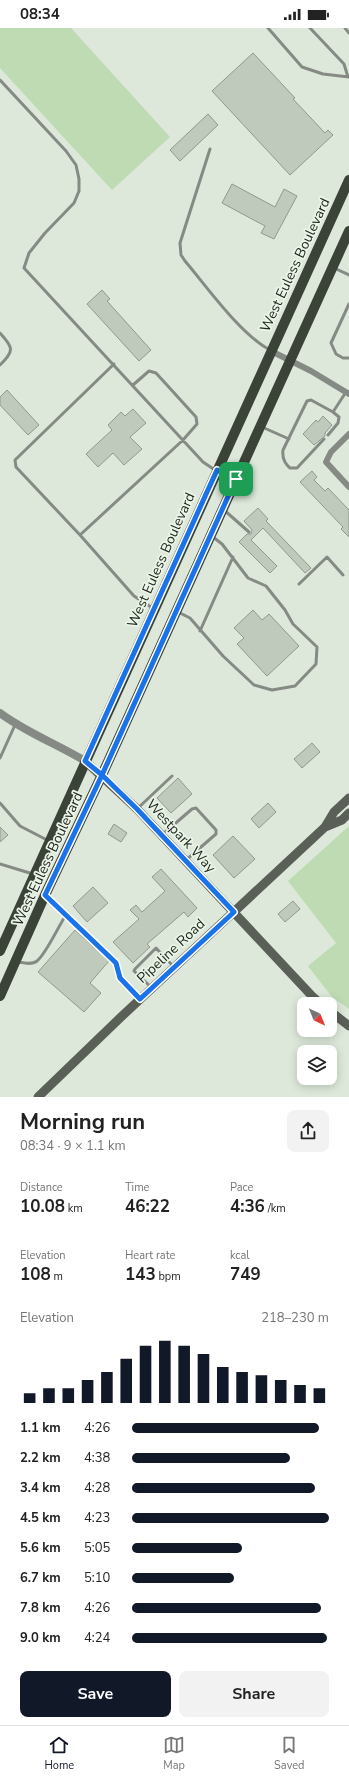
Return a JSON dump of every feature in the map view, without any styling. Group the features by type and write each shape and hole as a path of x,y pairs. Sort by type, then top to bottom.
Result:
{"main road":[{"name":"West Euless Boulevard","path":"0,951 349,180"},
{"name":"West Euless Boulevard","path":"1,992 177,611 349,231"},
{"path":"217,470 236,479"},
{"name":"Westpark Way","path":"85,761 102,775 137,809 313,997"},
{"name":"Pipeline Road","path":"38,1097 140,999 325,827 334,812 349,798"},
{"name":"Pipeline Road","path":"325,827 342,820 349,813"},
{"path":"337,1017 349,1026"}],"street":[{"path":"271,350 347,393"},
{"path":"349,434 331,452 326,462 349,487"},
{"name":"Westpark Way","path":"0,714 32,734 61,746 85,761"}],"lane":[{"path":"268,28 302,66 323,74 349,77 344,64 310,28"},
{"path":"345,28 349,33"},
{"path":"0,80 66,152 76,165 79,179 79,191 74,203 45,233 29,253 24,268 203,462 217,470"},
{"path":"210,149 180,243 181,255 244,331 257,342 271,350"},
{"path":"332,268 349,274"},
{"path":"349,304 331,343 336,354 343,358 349,358"},
{"path":"0,333 11,345 11,350 8,357 0,365"},
{"path":"114,364 14,460 16,467 80,535 134,596 154,609"},
{"path":"80,535 183,440 197,424 196,417 153,371 146,374 133,385"},
{"path":"333,412 347,393"},
{"path":"324,439 295,469 286,465 282,457 283,450 307,402 311,400 338,416 339,420 328,436"},
{"path":"260,426 289,439"},
{"path":"223,509 249,532"},
{"path":"177,611 190,618 200,631 254,685 272,690 295,686 316,664 317,647 293,624 285,610 266,586 248,578 222,544 211,536"},
{"path":"200,631 233,557"},
{"path":"299,584 327,558 343,575"},
{"path":"1,755 15,724"},
{"path":"137,809 172,776"},
{"path":"0,803 20,826 49,841"},
{"path":"162,835 192,808 196,808 216,830 216,834 185,861"},
{"path":"0,864 34,875"},
{"path":"45,895 116,963 120,978 140,999"},
{"path":"15,962 28,963 36,961 43,954 66,915"},
{"path":"152,988 134,971 156,948 175,967"}],"green space":[{"path":"0,28 71,28 170,137 112,190 0,68"},
{"path":"349,826 349,1009 337,1001 337,997 332,997 308,966 336,943 288,881"}],"building":[{"path":"253,53 325,133 328,130 333,135 290,175 212,91"},
{"path":"208,114 218,125 180,161 170,150"},
{"path":"232,184 275,207 284,189 297,196 274,239 261,233 265,226 222,203"},
{"path":"102,290 110,299 107,301 151,350 139,361 87,304"},
{"path":"7,390 39,425 28,435 0,405 0,397"},
{"path":"133,409 146,423 130,437 142,449 124,465 113,453 98,467 86,454 112,430 108,425 121,412 125,416"},
{"path":"323,416 332,425 325,433 325,436 314,445 303,434 316,420 318,422"},
{"path":"312,471 317,477 314,480 325,491 328,488 349,510 349,537 341,529 343,527 300,482"},
{"path":"258,508 268,519 266,521 311,568 305,573 263,528 251,540 277,566 270,573 239,542 247,534 251,534 252,530 244,521"},
{"path":"253,610 262,620 269,614 299,646 267,676 237,644 244,638 234,628"},
{"path":"312,743 320,752 302,768 294,759"},
{"path":"178,778 192,794 171,813 157,798"},
{"path":"268,803 276,812 259,828 251,819"},
{"path":"114,824 127,833 121,842 108,834"},
{"path":"0,827 8,835 0,842"},
{"path":"233,836 255,859 234,878 213,855"},
{"path":"161,869 197,908 188,917 184,912 147,944 150,947 133,963 113,942 139,919 130,910 136,905 142,912 165,891 152,877"},
{"path":"93,887 108,903 87,922 73,906"},
{"path":"293,901 300,909 285,922 278,914"},
{"path":"75,930 109,961 90,983 101,993 84,1012 38,972"}],"route":[{"path":"236,479 102,775 137,809 234,912 140,999 120,978 117,972 116,963 45,895 102,775 85,761 217,470 236,479"}]}
